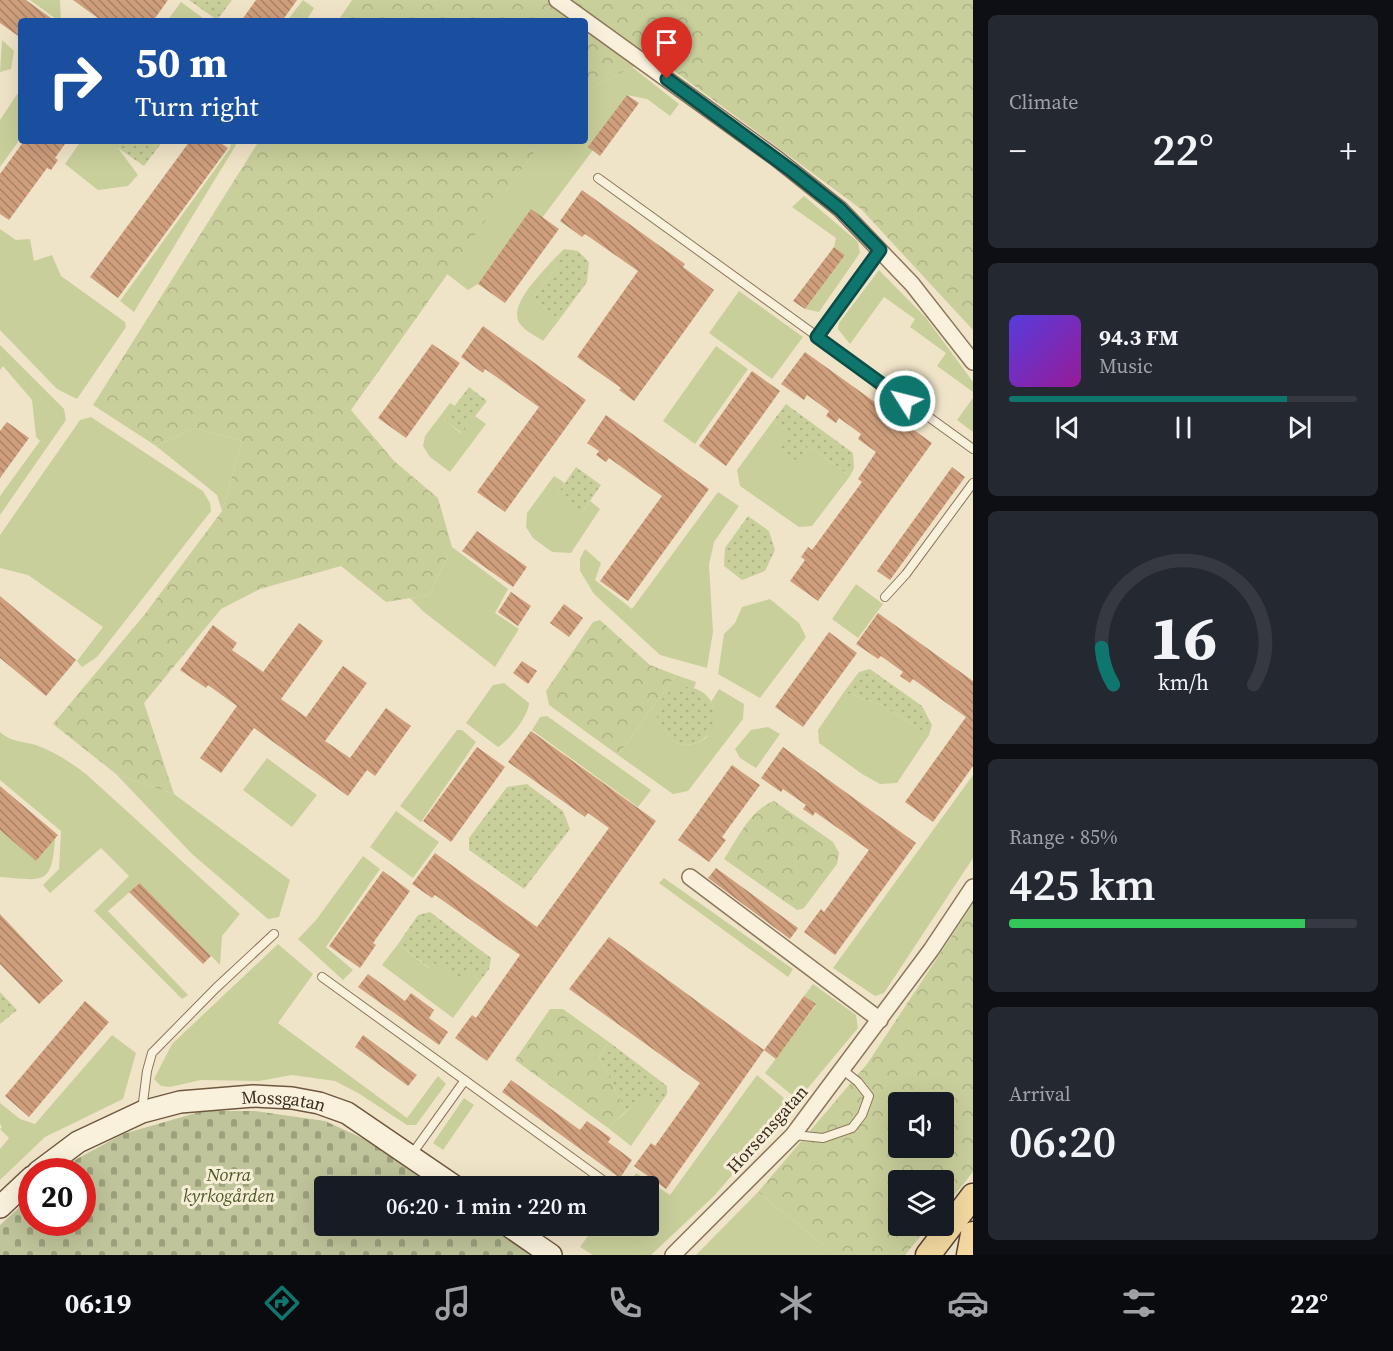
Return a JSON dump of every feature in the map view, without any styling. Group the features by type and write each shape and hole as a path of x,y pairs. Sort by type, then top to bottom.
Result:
{"main road":[{"path":"928,1255 973,1196"},
{"path":"946,1255 973,1222"},
{"path":"969,1255 973,1234"}],"street":[{"path":"557,0 582,18"},
{"path":"588,22 776,158 840,209 912,284 973,362"},
{"path":"690,877 880,1020"},
{"name":"Horsensgatan","path":"673,1255 793,1135 931,950 973,887"},
{"name":"Mossgatan","path":"57,1158 78,1142 142,1112 180,1102 254,1096 292,1098 320,1103 347,1113 440,1176"},
{"path":"0,1207 18,1190"},
{"path":"523,1236 551,1255"}],"lane":[{"path":"598,178 973,449"},
{"path":"817,337 880,250"},
{"path":"885,597 906,574 973,483"},
{"path":"142,1112 147,1071 152,1053 216,988 274,934"},
{"path":"322,976 597,1176"},
{"path":"793,1135 823,1138 852,1128 862,1115 869,1096 858,1082 843,1070"},
{"path":"411,1156 465,1080"}],"green space":[{"path":"30,0 60,0 61,18 55,18"},
{"path":"189,0 232,0 218,18 214,18"},
{"path":"303,0 314,8 308,18 289,18"},
{"path":"352,0 973,0 973,330 861,209 654,56 588,89 588,18 340,18"},
{"path":"181,2 203,18 169,18"},
{"path":"2,40 14,51 11,69 0,72"},
{"path":"632,67 679,104 670,116 647,99 627,95 589,147 593,150 542,218 531,210 478,284 468,290 447,274 540,144 588,144 588,89"},
{"path":"18,93 18,142 0,167 0,120"},
{"path":"79,144 121,144 118,148 138,175 128,186 98,190 65,164"},
{"path":"121,144 161,144 144,166 118,148"},
{"path":"231,144 236,145 134,312 120,301"},
{"path":"257,144 540,144 351,410 394,461 438,498 452,547 429,595 386,602 341,566 260,589 221,609 144,703 174,794 116,774 53,724 145,614 222,511 242,441 195,428 156,446 93,405"},
{"path":"804,196 858,242 860,253 819,312 805,309 845,255 834,247 836,238 792,207"},
{"path":"0,229 16,240 30,239 34,261 52,255 61,276 125,322 126,327 77,399 57,389 0,330"},
{"path":"564,249 578,251 589,262 587,282 559,320 533,298 557,267 552,261"},
{"path":"552,261 557,267 533,298 559,320 543,341 520,324 517,317 518,308 527,291"},
{"path":"879,270 926,318 973,382 973,392 937,366 946,353 910,327 915,319 884,297 850,344 838,329 839,323"},
{"path":"739,291 803,337 772,379 709,333"},
{"path":"0,345 64,409 66,420 0,515 0,496 40,441 36,437 32,400 3,366 0,370"},
{"path":"716,346 748,369 695,444 663,421"},
{"path":"469,387 487,401 462,433 444,420"},
{"path":"973,398 973,432 957,420"},
{"path":"450,403 455,406 444,420 461,433 475,416 486,424 450,472 430,457 423,446 425,436"},
{"path":"786,404 853,453 854,468 850,476 808,446 797,461 780,449 791,433 773,421"},
{"path":"91,417 203,491 210,503 211,511 97,657 82,667 77,661 103,627 28,575 0,568 0,535 80,420"},
{"path":"773,421 792,433 796,461 808,446 850,476 812,526 799,527 740,486 737,470"},
{"path":"195,428 242,441 222,511 217,495 156,446"},
{"path":"576,467 601,485 581,514 556,496"},
{"path":"554,476 565,483 556,496 582,513 590,501 600,509 571,553 552,552 533,538 526,527 527,513"},
{"path":"718,492 739,506 714,542 709,565 713,632 707,668 660,655 594,594 580,571 580,559 585,549 601,563 595,580 632,609"},
{"path":"748,516 769,531 775,550 765,571 742,580 724,566 725,548"},
{"path":"452,547 508,589 495,613 519,629 495,667 424,612 410,598 429,595"},
{"path":"856,584 883,604 858,638 832,619"},
{"path":"770,599 799,623 806,637 760,698 718,674 724,634 735,623 742,607"},
{"path":"600,620 650,665 676,675 618,755 549,705 546,691 593,622"},
{"path":"870,669 922,706 932,725 929,735 882,705 844,692 859,672"},
{"path":"676,675 696,682 694,688 675,692 664,700 658,710 658,721 662,731 670,740 680,744 693,744 707,737 714,709 711,702 719,689 744,704 743,719 688,791 673,794 618,755"},
{"path":"504,683 529,703 526,714 518,727 498,747 466,723 493,685"},
{"path":"686,687 697,689 710,700 715,716 713,727 702,740 686,745 675,743 662,732 657,716 659,705 670,692"},
{"path":"844,692 882,705 929,735 897,783 880,784 819,743 818,730"},
{"path":"547,716 651,790 638,807 532,730 540,717"},
{"path":"768,727 780,734 756,768 740,758 735,749 751,730"},
{"path":"457,730 462,730 476,742 421,822 400,806"},
{"path":"0,732 13,739 50,751 86,774 240,914 222,936 220,965 140,883 108,911 188,995 182,999 94,911 129,876 101,848 50,893 43,885 59,869 61,831 0,780"},
{"path":"267,758 317,795 292,827 243,790"},
{"path":"116,774 174,794 290,880 279,917 268,919 192,854"},
{"path":"973,775 973,858 884,993 875,996 833,968"},
{"path":"527,784 563,811 570,829 524,889 469,850 469,838 507,787"},
{"path":"774,801 833,842 839,853 837,864 804,908 797,910 724,859 751,818"},
{"path":"396,811 439,842 413,878 370,847"},
{"path":"0,830 36,860 55,838 54,854 48,873 36,879 0,877"},
{"path":"363,856 380,869 326,947 353,970 343,980 298,939 316,920"},
{"path":"664,878 793,969 788,977 659,883"},
{"path":"973,904 973,1172 954,1196 954,1170 888,1170 888,1236 921,1236 905,1255 836,1255 758,1192 867,1064"},
{"path":"430,912 491,958 489,969 480,981 466,970 458,980 434,963 430,968 398,944 418,915"},
{"path":"278,944 313,974 278,1023 407,1118 438,1076 446,1084 416,1125 407,1125 335,1081 292,1075 259,1081 201,1080 170,1087 161,1086 154,1079 172,1044"},
{"path":"398,944 429,968 434,963 466,970 480,981 453,1018 382,965"},
{"path":"813,984 856,1015 858,1028 798,1100 765,1073 816,1005 804,996"},
{"path":"0,992 17,1010 0,1024"},
{"path":"550,1009 563,1009 609,1042 599,1057 626,1111 608,1128 515,1060"},
{"path":"112,1035 136,1053 123,1099 45,1137 23,1158 18,1158 18,1163 0,1180 0,1149 9,1138 0,1129 2,1127 0,1103 20,1119 35,1124"},
{"path":"609,1042 667,1086 667,1094 658,1107 642,1098 626,1111 599,1057"},
{"path":"757,1075 792,1105 715,1195 651,1255 593,1255 580,1247 588,1236 659,1236 659,1188 670,1195"},
{"path":"642,1097 658,1107 631,1146 608,1128"},
{"path":"464,1098 474,1105 443,1150 433,1143"},
{"name":"Norra kyrkogården","path":"203,1111 255,1111 325,1121 397,1154 429,1176 314,1176 314,1236 514,1236 524,1243 529,1255 0,1255 0,1225 18,1209 18,1236 96,1236 96,1158 79,1158 123,1134"},
{"path":"758,1192 836,1255 696,1255"}],"building":[{"path":"0,0 26,0 51,18 18,18 18,36 0,23"},
{"path":"73,0 168,0 155,18 98,18"},
{"path":"256,0 297,0 284,18 243,18"},
{"path":"627,95 639,103 600,156 588,147"},
{"path":"22,144 65,144 55,158 58,160 51,170 47,168 9,220 0,214 0,174"},
{"path":"188,144 222,144 228,148 118,298 90,277"},
{"path":"582,190 685,264 683,267 714,290 634,401 619,390 621,388 577,357 638,271 585,234 582,237 560,221"},
{"path":"531,209 559,229 505,303 478,284"},
{"path":"834,247 845,255 805,309 793,301"},
{"path":"483,326 586,400 505,512 477,492 539,407 485,369 483,373 461,357"},
{"path":"432,344 460,363 406,438 378,418"},
{"path":"805,352 932,443 818,601 790,581 805,560 801,557 808,547 812,550 862,482 858,479 876,452 858,439 861,434 839,418 836,423 826,416 829,411 807,395 804,400 781,384"},
{"path":"752,371 780,391 726,466 699,446"},
{"path":"606,415 709,489 628,601 600,581 662,496 609,458 606,462 596,455 599,451 587,443"},
{"path":"7,422 29,438 0,478 0,431"},
{"path":"952,467 965,477 890,580 877,571"},
{"path":"477,531 527,567 513,587 462,551"},
{"path":"511,592 531,606 518,626 498,612"},
{"path":"0,596 76,660 46,696 0,658"},
{"path":"564,604 583,618 569,637 550,623"},
{"path":"878,613 973,681 973,766 933,822 905,802 966,717 913,679 910,683 900,676 903,672 881,656 878,659 856,644"},
{"path":"299,623 323,641 281,699 306,717 343,666 367,683 325,741 350,758 386,708 411,726 375,776 367,770 348,796 254,728 221,773 200,758 237,706 208,685 206,688 180,670 213,625 237,643 232,650 263,672"},
{"path":"829,632 857,653 803,727 775,707"},
{"path":"522,661 537,671 528,684 513,673"},
{"path":"531,731 656,821 487,1061 455,1038 472,1015 476,1018 520,955 435,895 432,898 412,884 435,853 537,927 609,828 588,813 585,817 508,762"},
{"path":"477,747 505,767 451,842 423,821"},
{"path":"783,747 916,843 835,955 804,932 821,909 824,912 869,850 815,812 813,816 803,809 806,805 783,789 781,792 761,778"},
{"path":"732,765 760,785 722,837 726,840 709,862 678,840"},
{"path":"0,786 58,835 36,861 0,830"},
{"path":"716,868 798,928 790,939 708,878"},
{"path":"383,871 410,891 373,943 376,945 360,968 329,946"},
{"path":"140,883 211,956 203,964 129,892"},
{"path":"0,914 63,981 39,1004 0,964"},
{"path":"609,937 764,1050 666,1189 659,1184 659,1176 648,1176 634,1166 651,1143 655,1146 700,1083 569,989"},
{"path":"368,974 405,1001 411,993 434,1010 429,1018 448,1032 439,1045 358,987"},
{"path":"804,996 816,1004 776,1059 764,1050"},
{"path":"85,1001 109,1022 29,1117 5,1096"},
{"path":"363,1035 417,1075 408,1086 355,1047"},
{"path":"511,1080 580,1130 587,1121 611,1138 608,1142 632,1160 621,1176 617,1176 502,1092"}],"route":[{"path":"667,79 776,158 840,209 880,250 817,337 905,401"}]}
